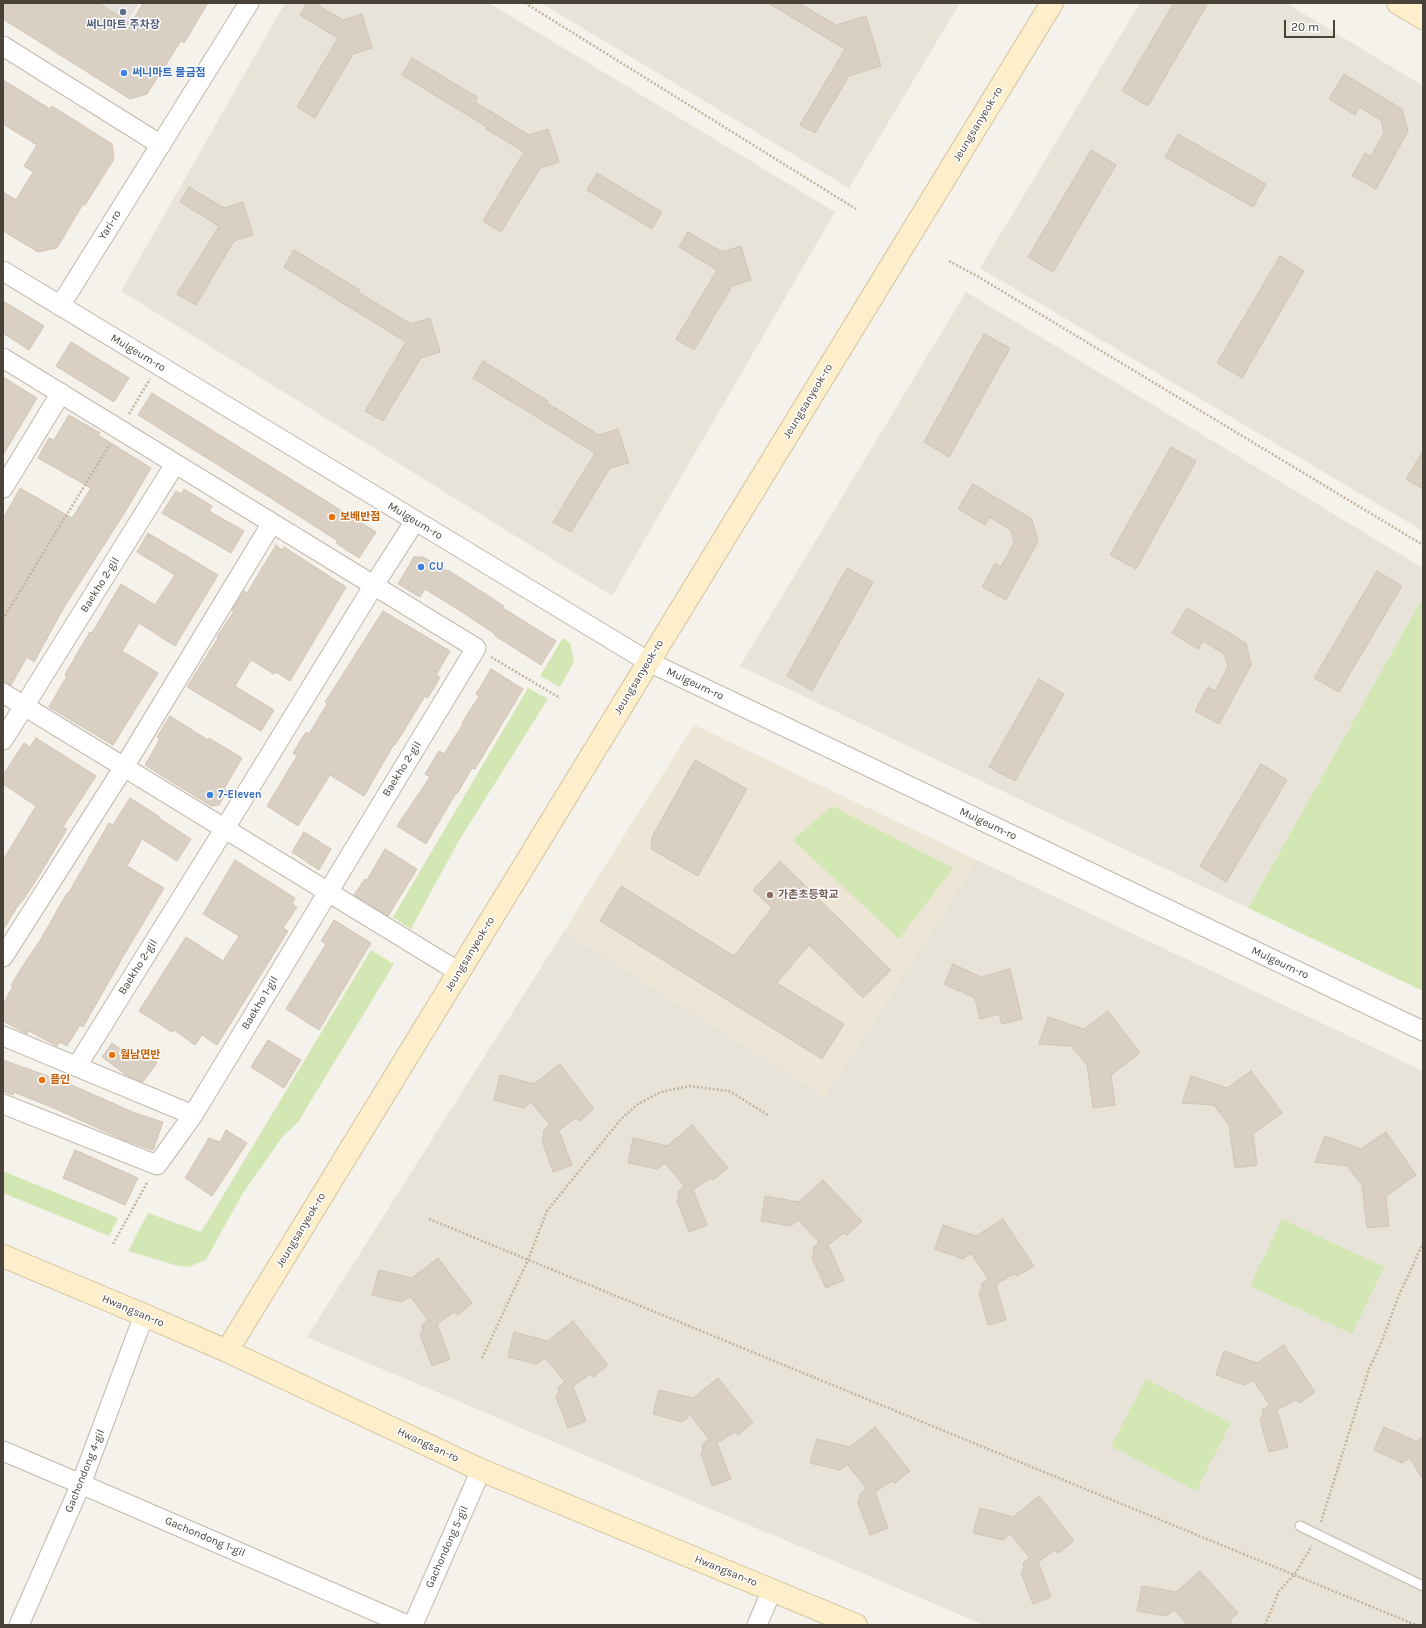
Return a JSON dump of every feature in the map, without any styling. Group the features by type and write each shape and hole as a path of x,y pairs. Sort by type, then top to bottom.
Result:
{"street":[{"name":"Yari-ro","path":"60,306 248,3"},
{"name":"Jeungsanyeok-ro","path":"227,1352 1052,3"},
{"path":"1398,3 1423,18"},
{"path":"3,46 161,145"},
{"name":"Mulgeum-ro","path":"3,272 649,662 1423,1031"},
{"path":"3,358 476,648"},
{"path":"3,488 61,393"},
{"name":"Baekho 2-gil","path":"3,740 175,464"},
{"name":"Baekho 2-gil","path":"77,1066 415,521"},
{"path":"3,957 124,766 272,523"},
{"name":"Baekho 2-gil","path":"328,891 476,648"},
{"path":"3,693 459,972"},
{"name":"Baekho 1-gil","path":"157,1165 192,1115 328,891"},
{"path":"3,1036 192,1115"},
{"path":"3,1104 157,1165"},
{"name":"Hwangsan-ro","path":"3,1256 144,1315 227,1352 481,1470 856,1625"},
{"name":"Gachondong 4-gil","path":"19,1625 82,1484 144,1315"},
{"name":"Gachondong 1-gil","path":"3,1451 407,1625"},
{"name":"Gachondong 5-gil","path":"413,1625 481,1470"},
{"path":"758,1625 772,1590"}],"lane":[{"path":"1300,1526 1423,1586"}],"path":[{"path":"525,3 856,210"},
{"path":"948,261 977,276 1423,545"},
{"path":"3,619 158,366"},
{"path":"476,648 560,698"},
{"path":"482,1358 528,1260 547,1211 621,1119 638,1104 661,1092 690,1086 729,1091 768,1116"},
{"path":"112,1244 157,1165"},
{"path":"429,1219 1416,1625"},
{"path":"1265,1625 1278,1591 1294,1575 1311,1549 1369,1368 1382,1341 1397,1300 1423,1243"}],"shaded area":[{"name":"써니마트 주차장","path":"98,3 139,3 128,21"},
{"path":"285,3 489,3 835,212 612,596 121,291"},
{"path":"541,3 960,3 849,188"},
{"path":"1140,3 1286,3 1423,86 1423,531 980,268"},
{"path":"966,292 1423,568 1423,597 1248,908 740,666"},
{"name":"가촌초등학교","path":"694,725 977,860 825,1097 564,931"},
{"path":"977,860 1423,1071 1423,1625 984,1625 307,1337 564,931 825,1097"}],"green space":[{"path":"1423,597 1423,991 1248,908"},
{"path":"563,638 570,643 574,662 560,687 540,676"},
{"path":"528,688 548,699 458,842 411,929 393,917"},
{"path":"832,806 953,868 899,939 793,840"},
{"path":"371,950 394,964 298,1122 283,1136 241,1196 206,1260 188,1267 175,1265 128,1251 148,1213 201,1232"},
{"path":"3,1171 118,1218 109,1236 3,1193"},
{"path":"1282,1219 1384,1267 1352,1334 1250,1286"},
{"path":"1146,1379 1231,1423 1196,1491 1111,1446"}],"building":[{"name":"써니마트 물금점","path":"3,3 98,3 131,23 143,3 208,3 184,43 181,41 147,94 130,99 3,19"},
{"path":"307,3 314,3 343,20 362,14 372,48 353,54 315,118 297,107 338,38 300,15"},
{"path":"768,3 799,3 836,25 866,16 881,66 849,76 815,133 800,125 845,49"},
{"path":"1174,3 1208,3 1148,106 1122,91"},
{"path":"412,58 477,97 475,102 529,135 548,129 559,162 540,168 501,232 483,221 524,152 486,129 487,127 402,75"},
{"path":"1344,74 1402,109 1408,131 1376,189 1352,176 1365,153 1371,156 1384,133 1381,120 1359,107 1355,115 1329,99"},
{"path":"3,80 50,109 52,106 112,144 114,159 85,205 83,204 57,248 38,252 3,231 3,192 16,200 33,172 24,166 37,145 3,124"},
{"path":"1178,134 1266,184 1253,207 1165,157"},
{"path":"1091,150 1116,165 1053,272 1028,257"},
{"path":"597,173 662,212 652,229 587,190"},
{"path":"189,187 224,208 243,202 253,235 234,241 196,305 177,294 219,226 180,202"},
{"path":"688,232 722,252 741,246 751,280 732,286 694,350 676,339 717,270 679,247"},
{"path":"294,250 360,290 358,292 411,324 430,318 440,352 421,358 383,421 365,411 406,342 284,267"},
{"path":"1280,256 1304,271 1242,378 1217,363"},
{"path":"3,301 44,326 29,350 3,333"},
{"path":"984,334 1010,348 949,457 924,442"},
{"path":"71,342 129,378 114,402 56,366"},
{"path":"483,361 548,401 547,403 599,435 618,429 629,463 610,468 571,532 553,522 595,453 473,378"},
{"path":"3,377 37,398 3,455"},
{"path":"152,393 376,532 359,558 336,543 338,541 138,415"},
{"path":"69,415 100,433 98,435 151,468 125,512 63,609 34,662 27,657 11,685 3,682 3,519 20,488 72,518 91,488 38,458 49,438 54,440"},
{"path":"1171,447 1196,461 1136,569 1110,555"},
{"path":"1423,451 1423,489 1406,479"},
{"path":"973,484 1032,519 1038,541 1006,600 982,587 995,563 1001,567 1014,543 1011,530 989,517 985,525 958,509"},
{"path":"184,489 212,506 209,511 244,531 231,553 162,513 176,491 181,494"},
{"path":"148,533 218,575 175,646 139,623 122,651 158,673 113,745 49,707 67,676 65,675 78,652 90,632 92,633 121,584 155,605 175,575 137,552"},
{"path":"276,545 282,550 284,547 346,587 290,681 276,672 274,674 251,660 235,686 274,710 261,731 187,687 234,611 232,610 244,591 247,593"},
{"path":"414,557 423,557 447,571 448,570 504,606 503,608 556,641 541,665 425,589 420,597 398,584"},
{"path":"847,568 873,582 812,691 787,676"},
{"path":"1377,571 1402,586 1339,692 1314,678"},
{"path":"1187,608 1246,643 1251,665 1219,724 1195,711 1208,687 1215,691 1228,667 1224,654 1203,641 1198,649 1172,633"},
{"path":"383,611 450,651 436,675 440,677 428,698 425,696 395,745 394,744 364,796 330,775 298,826 267,806 297,756 293,753 306,732 309,734 327,704 325,702"},
{"path":"491,669 523,689 475,769 472,768 426,844 397,826 430,777 425,774 439,751 444,754 463,724 462,723 479,696 476,694"},
{"path":"1039,679 1064,694 1015,781 989,767"},
{"path":"170,716 208,740 209,738 242,758 224,789 227,791 219,805 211,806 145,765 160,739 157,737"},
{"path":"36,738 96,776 63,827 67,829 35,882 21,903 20,902 3,930 3,860 36,806 3,784 3,775 24,743 30,747"},
{"path":"695,760 747,789 698,876 651,849 652,837"},
{"path":"1261,764 1287,780 1226,882 1200,866"},
{"path":"130,798 191,839 177,861 142,839 127,866 164,888 83,1027 80,1025 67,1046 60,1042 57,1046 29,1031 27,1034 3,1021 3,1005 13,986 11,985 41,939 109,823 113,825"},
{"path":"304,832 331,849 319,870 292,852"},
{"path":"385,849 417,869 388,916 354,895 365,879 367,880"},
{"path":"235,860 295,898 292,904 297,907 283,928 288,931 217,1045 202,1035 195,1045 174,1030 172,1032 139,1011 186,937 223,961 239,936 203,914"},
{"path":"780,861 891,970 863,998 809,945 777,983 844,1024 822,1059 600,921 621,886 734,956 772,908 753,890"},
{"path":"334,920 371,943 319,1030 286,1009 326,944 321,941"},
{"path":"953,964 981,977 1010,969 1022,1019 1002,1024 999,1014 980,1019 975,998 944,984"},
{"path":"1108,1011 1140,1053 1111,1075 1115,1105 1093,1108 1087,1065 1071,1046 1039,1044 1048,1017 1084,1029"},
{"path":"268,1040 301,1060 284,1088 251,1067"},
{"path":"112,1043 132,1057 138,1049 157,1063 143,1082 129,1077 102,1057"},
{"path":"3,1060 67,1083 135,1113 163,1122 153,1150 124,1140 56,1109 14,1092 13,1095 3,1091"},
{"path":"560,1064 594,1109 579,1121 576,1118 559,1131 572,1165 553,1172 542,1140 544,1134 543,1131 550,1125 531,1102 524,1108 494,1100 500,1075 534,1084"},
{"path":"1251,1071 1282,1113 1253,1134 1257,1165 1235,1168 1229,1125 1214,1105 1182,1103 1191,1076 1227,1088"},
{"path":"692,1125 728,1168 713,1180 710,1178 693,1190 707,1225 689,1232 677,1201 679,1195 678,1192 684,1186 665,1163 657,1169 628,1163 633,1138 667,1146"},
{"path":"226,1130 247,1143 212,1196 185,1178 209,1138 220,1142"},
{"path":"1386,1132 1416,1175 1386,1196 1389,1226 1367,1228 1362,1185 1347,1166 1315,1162 1325,1136 1361,1149"},
{"path":"75,1150 138,1178 125,1205 63,1178"},
{"path":"823,1180 862,1221 847,1235 844,1233 828,1245 844,1280 826,1288 812,1258 814,1251 813,1248 819,1242 798,1220 791,1226 761,1221 765,1196 799,1202"},
{"path":"1003,1219 1034,1266 1017,1276 1014,1274 996,1284 1006,1320 988,1325 979,1293 982,1287 981,1284 988,1279 971,1253 963,1259 935,1249 943,1225 976,1236"},
{"path":"438,1258 472,1303 458,1315 454,1312 437,1324 450,1359 432,1366 420,1335 423,1329 422,1325 428,1320 410,1296 402,1302 372,1295 379,1270 412,1278"},
{"path":"573,1321 608,1365 593,1377 590,1374 573,1386 586,1421 568,1428 556,1397 559,1391 558,1387 565,1382 545,1358 537,1364 508,1357 514,1332 548,1341"},
{"path":"1284,1345 1315,1392 1299,1403 1296,1400 1277,1410 1288,1447 1269,1452 1260,1420 1263,1414 1262,1410 1270,1405 1253,1380 1244,1385 1216,1375 1224,1351 1257,1363"},
{"path":"718,1378 753,1422 738,1435 735,1432 717,1443 731,1479 712,1486 701,1454 703,1448 702,1445 709,1439 690,1415 682,1422 653,1414 659,1390 693,1398"},
{"path":"875,1427 910,1471 895,1483 892,1481 875,1492 888,1528 870,1535 858,1503 860,1494 866,1488 847,1464 840,1470 810,1463 817,1439 850,1447"},
{"path":"1384,1427 1416,1441 1423,1437 1423,1480 1410,1458 1402,1463 1374,1450"},
{"path":"1039,1496 1074,1541 1058,1553 1055,1550 1038,1562 1051,1597 1033,1604 1021,1573 1024,1567 1023,1563 1030,1558 1010,1534 1003,1540 973,1533 980,1508 1013,1517"},
{"path":"1200,1571 1238,1613 1230,1620 1232,1625 1188,1625 1174,1610 1167,1616 1137,1611 1142,1586 1176,1592"}],"place":[{"name":"써니마트 주차장","path":"123,12"},
{"name":"써니마트 물금점","path":"124,73"},
{"name":"보배반점","path":"332,517"},
{"name":"CU","path":"421,567"},
{"name":"7-Eleven","path":"210,795"},
{"name":"가촌초등학교","path":"770,895"},
{"name":"월남면반","path":"112,1055"},
{"name":"플인","path":"42,1080"}]}
